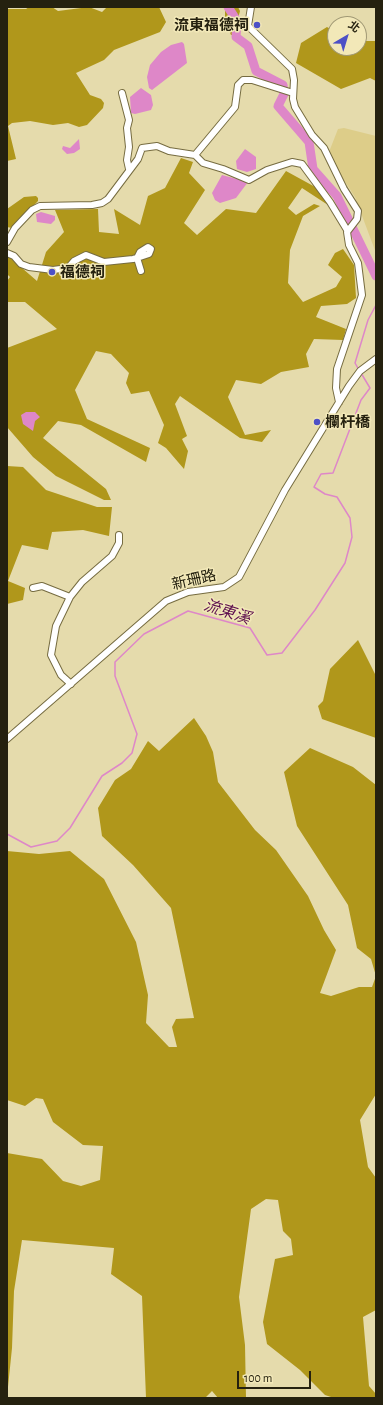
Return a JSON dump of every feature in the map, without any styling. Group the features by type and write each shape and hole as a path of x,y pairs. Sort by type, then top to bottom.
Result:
{"street":[{"path":"251,7 248,26 292,69 295,107 312,135 324,148 341,183 356,207 357,219 348,230"},
{"path":"195,155 235,107 238,85 243,80 252,80 293,93"},
{"path":"122,93 129,120 127,128 129,147 127,160 129,169"},
{"path":"7,242 15,228 32,210 40,206 92,206 102,203 108,198 138,159 142,148 156,146 169,151 195,155 203,163 223,169 249,180 267,170 292,162 302,164 330,202 348,230 349,245 358,263 362,295 337,369 336,388 339,402"},
{"path":"7,254 14,256 21,264 29,267 54,270 68,268 74,261 86,255 104,262 137,258 141,271"},
{"name":"新珊路","path":"7,739 166,601 188,592 224,587 239,577 285,490 348,386 360,371 376,359"},
{"path":"71,684 61,675 51,655 56,626 70,597 82,582 112,556 118,543 119,536"},
{"path":"33,588 42,586 70,597"}],"shaded area":[{"path":"29,7 52,7 58,11 89,7 102,12 107,7 159,7 166,22 160,32 114,50 104,60 76,73 90,95 101,99 104,103 103,108 87,125 79,127 68,123 53,125 30,121 12,123 8,126 16,159 7,161 7,9 26,9"},
{"path":"225,7 238,7 240,11 234,35 231,35 225,21"},
{"path":"327,27 327,56 367,56 367,41 376,41 376,81 370,78 341,89 296,63 301,43"},
{"path":"182,42 184,44 187,63 152,90 149,88 147,77 150,65 161,52 171,45"},
{"path":"141,88 151,95 153,105 151,110 135,114 131,113 130,97"},
{"path":"344,128 376,136 376,253 355,197 336,168 329,152 338,129"},
{"path":"79,139 80,149 74,153 67,154 62,149 63,146 70,148"},
{"path":"245,149 256,157 256,169 247,172 237,169 236,161"},
{"path":"181,158 193,162 189,173 205,190 184,223 197,235 226,209 256,213 286,171 317,188 328,205 302,188 288,208 296,215 314,204 320,206 303,216 290,250 288,283 303,302 336,287 342,277 328,265 335,253 343,249 354,265 356,298 347,304 321,306 316,317 346,329 343,340 314,339 306,354 309,367 281,372 261,384 236,380 228,397 245,435 271,430 262,442 240,438 180,396 175,404 187,436 182,439 188,451 184,469 166,448 158,443 164,425 149,391 131,394 126,383 129,373 111,354 96,351 75,390 87,419 150,448 146,462 81,425 58,421 43,438 106,489 111,500 104,500 56,476 33,457 7,427 7,348 57,329 25,302 7,302 7,281 10,277 7,274 7,255 37,281 46,252 64,232 55,210 98,209 99,232 119,234 114,209 140,225 148,196 165,188"},
{"path":"222,175 248,182 236,198 220,203 215,200 212,193"},
{"path":"36,196 38,201 12,228 7,227 7,209 24,197"},
{"path":"41,212 55,216 55,220 51,224 37,222 36,214"},
{"path":"26,412 35,412 40,417 35,421 33,431 23,424 21,415"},
{"path":"7,466 23,467 46,490 97,507 112,507 109,536 83,530 52,532 48,550 22,545 8,581 25,588 23,600 7,604"},
{"path":"358,640 376,676 376,738 322,719 318,706 323,701 330,669"},
{"path":"194,718 206,736 213,752 218,782 255,830 276,850 308,896 324,930 336,950 320,993 331,996 359,987 372,987 376,976 376,1094 360,1120 368,1167 376,1178 376,1310 363,1317 369,1386 376,1394 376,1398 334,1398 325,1395 300,1370 267,1344 263,1322 275,1259 293,1255 291,1239 283,1231 278,1200 266,1199 251,1209 239,1297 245,1345 246,1398 218,1398 212,1391 205,1398 146,1398 142,1296 111,1274 114,1248 22,1240 14,1291 12,1348 8,1387 7,1386 7,1153 42,1159 63,1181 81,1186 100,1180 103,1146 83,1145 53,1122 43,1099 36,1098 25,1106 7,1100 7,851 39,854 70,851 104,879 136,942 148,995 146,1023 169,1047 177,1047 172,1027 176,1019 194,1018 171,908 133,865 102,836 98,808 115,780 131,769 148,741 159,751"},
{"path":"310,748 353,767 376,785 376,976 371,959 357,948 348,905 297,826 284,772"}],"waterway":[{"path":"228,7 237,21 236,37 248,46 256,71 283,85 284,94 278,106 309,142 313,169 337,196 376,276"},
{"name":"流東溪","path":"359,370 355,363 368,320 376,305"},
{"name":"流東溪","path":"7,834 31,847 57,841 70,828 102,776 122,763 132,753 137,734 115,676 115,662 144,634 188,611 250,628 267,655 282,653 315,610 345,563 352,537 350,518 337,497 325,494 314,487 321,474 333,473 361,400 370,388 361,373"}],"place":[{"name":"流東福德祠","path":"257,25"},
{"name":"福德祠","path":"52,272"},
{"name":"欄杆橋","path":"317,422"}]}
